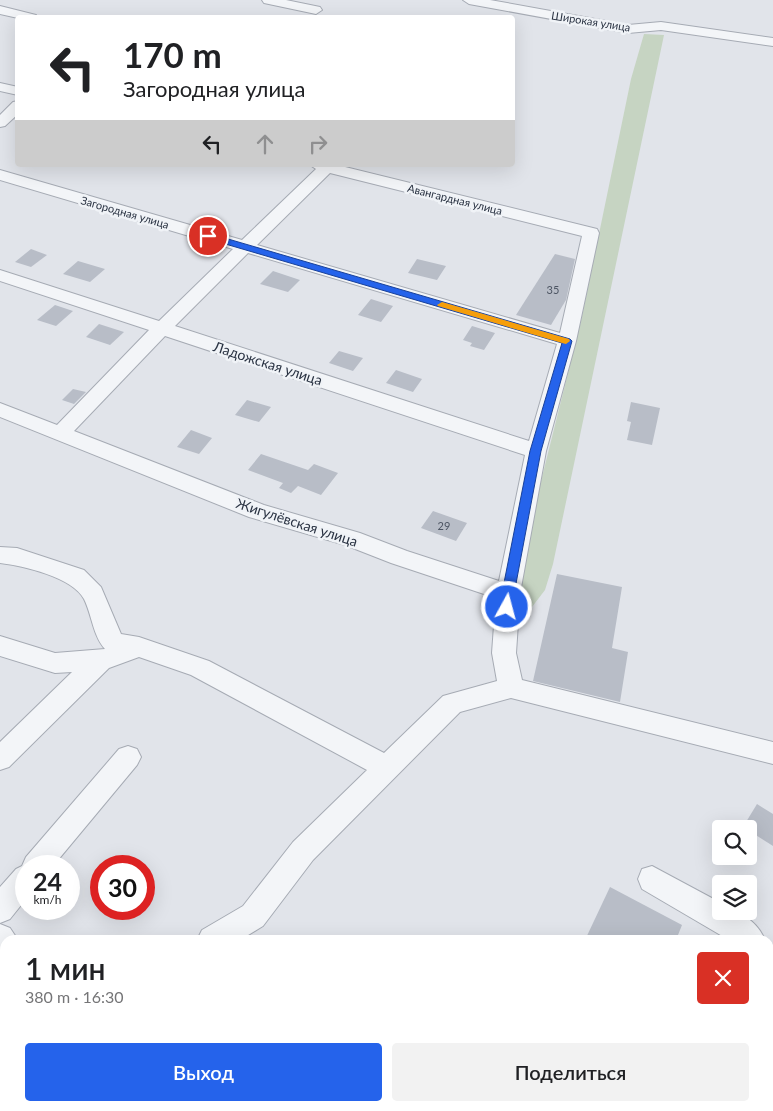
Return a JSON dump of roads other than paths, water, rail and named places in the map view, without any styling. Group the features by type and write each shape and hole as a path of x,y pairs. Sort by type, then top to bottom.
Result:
{"street":[{"path":"268,0 312,14 328,0"},
{"name":"Широкая улица","path":"469,0 628,29 661,26 773,42"},
{"path":"0,10 19,15"},
{"path":"0,86 15,90"},
{"path":"0,123 15,108"},
{"path":"60,434 162,328 246,247 321,167"},
{"name":"Авангардная улица","path":"326,167 591,233 567,341"},
{"name":"Загородная улица","path":"0,175 567,341"},
{"name":"Ладожская улица","path":"0,275 536,451"},
{"path":"511,688 504,653 508,593 536,451 567,341"},
{"name":"Жигулёвская улица","path":"0,410 257,511 352,539 399,557 508,593"},
{"path":"0,555 17,557 76,576 93,593 112,642 139,647 200,668 387,768"},
{"path":"0,646 55,663 100,661 139,647"},
{"path":"0,759 100,661"},
{"path":"221,935 253,916 304,851 452,704 511,688 773,753"},
{"path":"45,855 128,757"},
{"path":"652,878 737,928 745,935"},
{"path":"0,909 15,891"}]}
